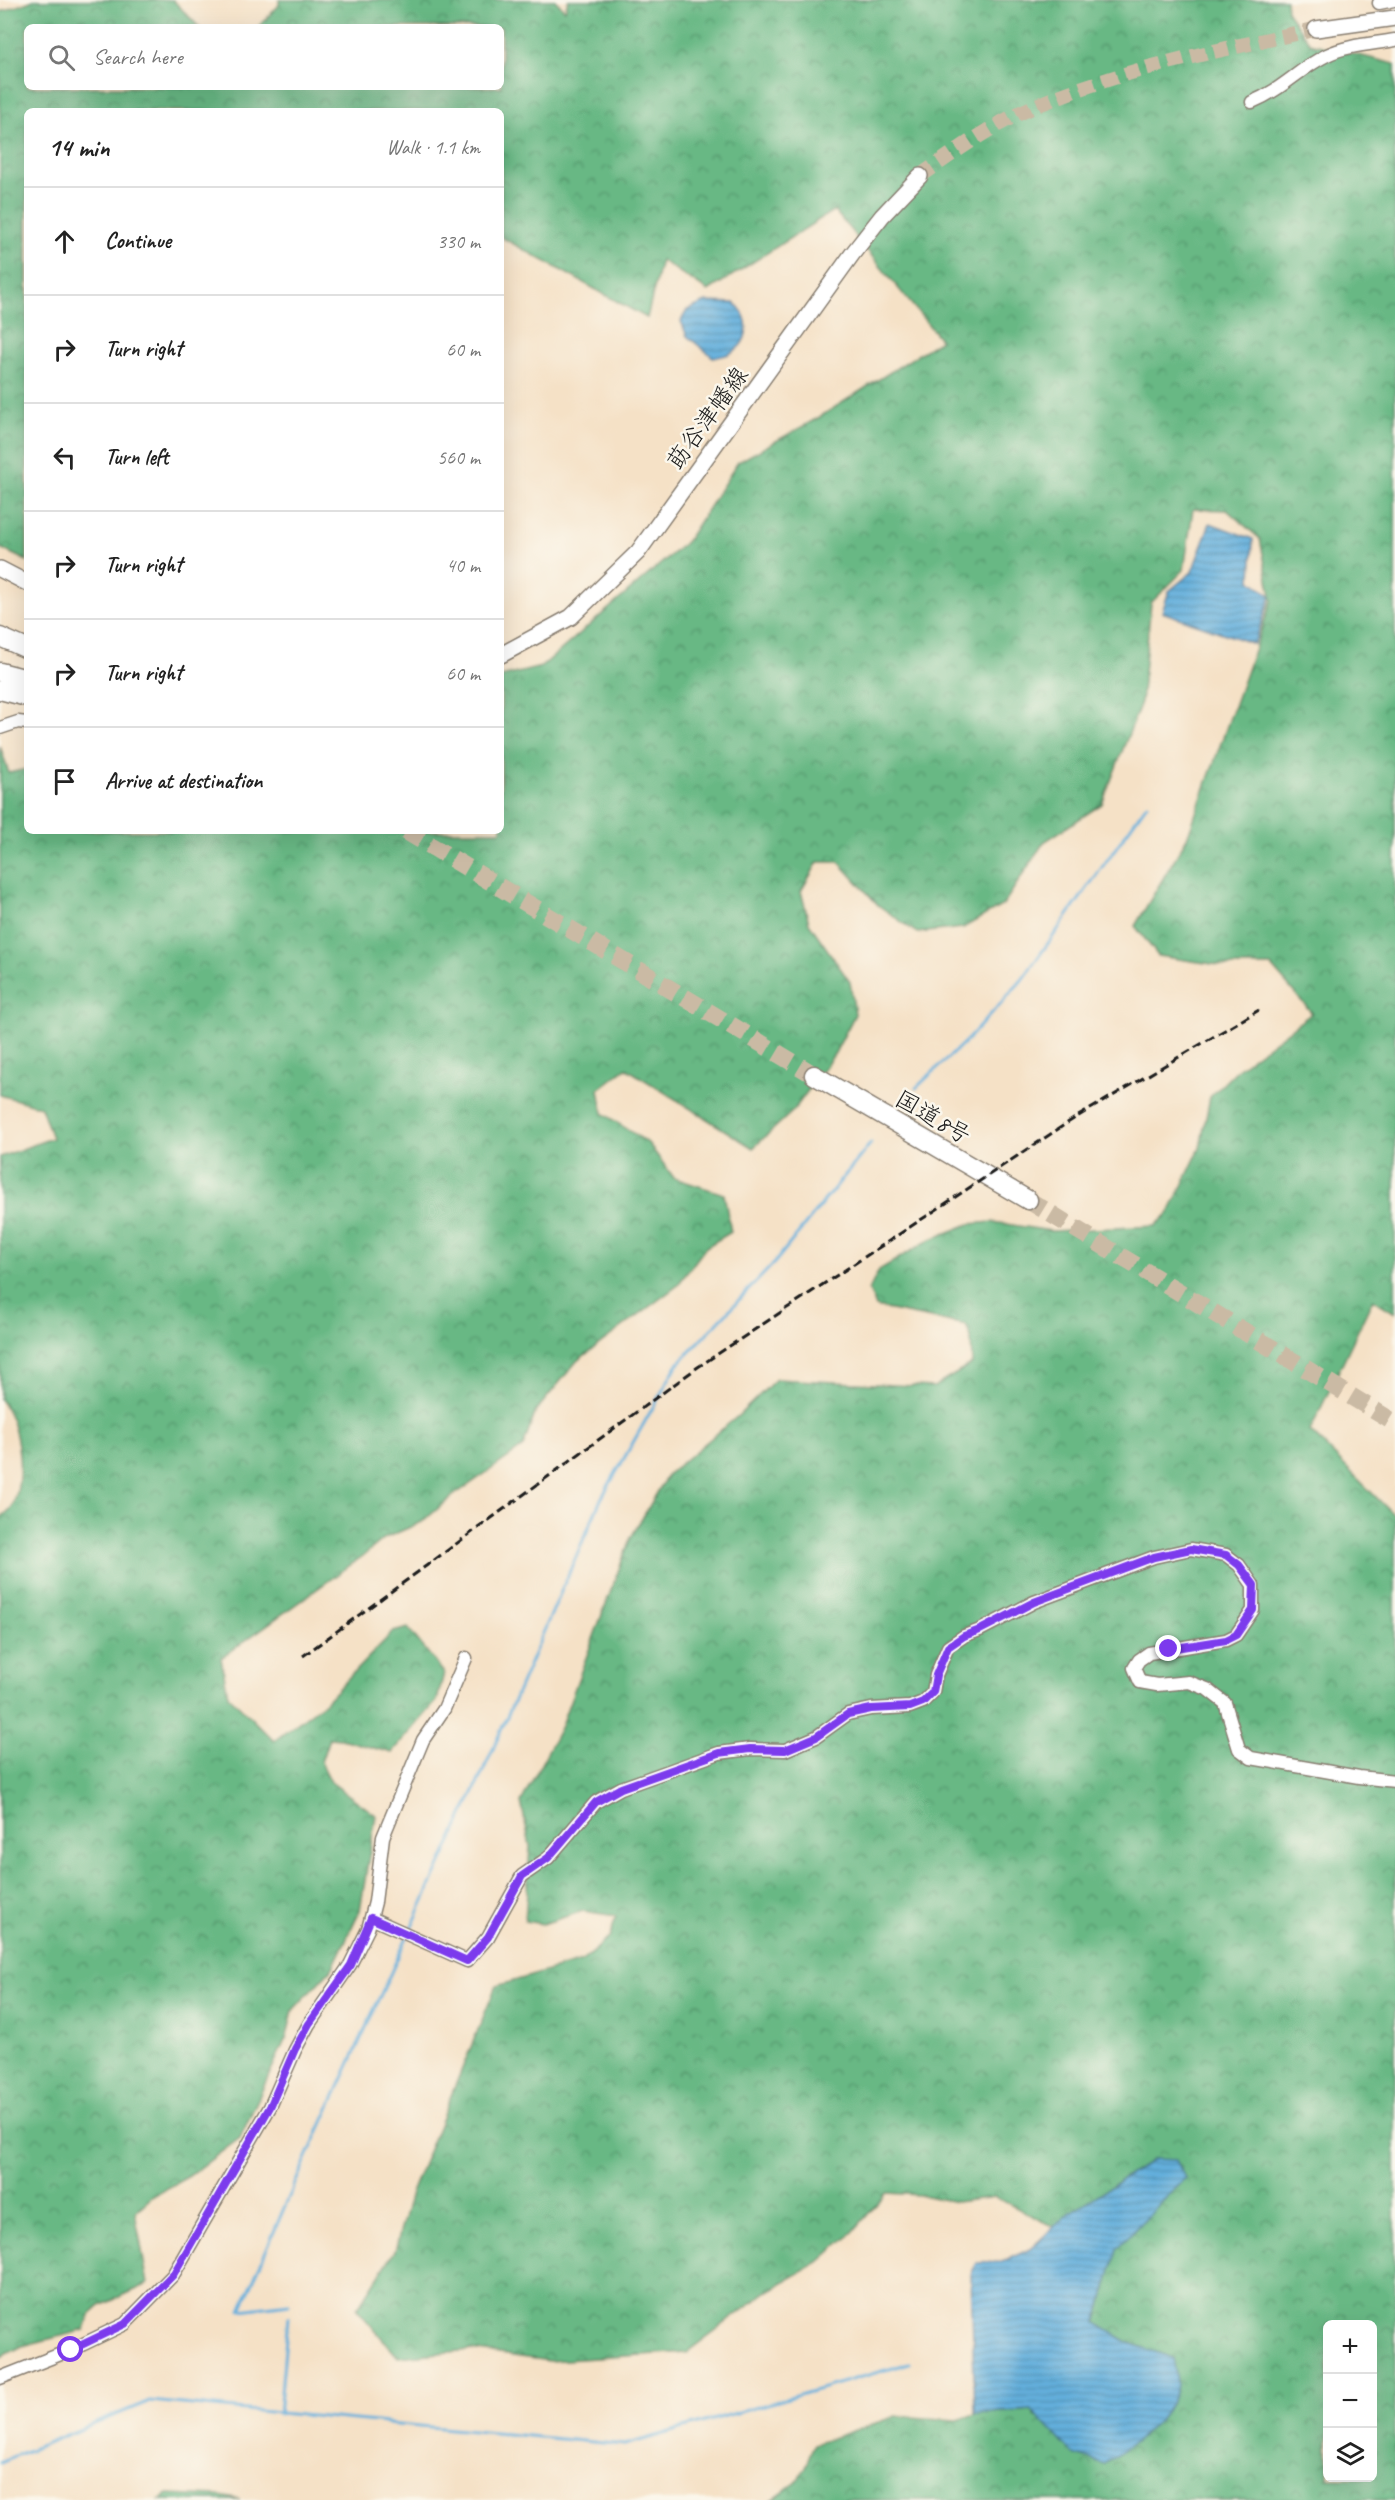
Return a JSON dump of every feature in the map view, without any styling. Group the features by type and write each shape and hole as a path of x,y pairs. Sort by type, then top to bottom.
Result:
{"highway":[{"path":"0,637 24,648"},
{"path":"0,672 24,678"},
{"path":"0,690 24,696"},
{"name":"国道8号","path":"814,1075 1028,1200"}],"main road":[{"path":"1317,29 1395,18"},
{"name":"莇谷津幡線","path":"504,653 571,616 638,552 853,253 882,216 920,176"},
{"path":"0,569 24,581"}],"street":[{"path":"1379,3 1394,0"},
{"path":"1252,102 1283,87 1328,55 1348,48 1395,40"},
{"path":"0,728 18,722 24,723"},
{"path":"371,1918 467,1961 488,1937 522,1876 548,1858 596,1802 621,1788 719,1753 750,1749 785,1750 816,1737 848,1714 871,1709 910,1707 923,1702 933,1692 936,1675 948,1647 964,1636 1034,1602 1154,1557 1191,1549 1226,1555 1239,1565 1254,1585 1253,1610 1236,1635 1226,1640 1149,1653 1139,1660 1134,1668 1140,1682 1157,1685 1190,1682 1207,1689 1225,1703 1239,1749 1251,1758 1395,1781"},
{"path":"0,2378 71,2350 125,2324 173,2275 270,2107 295,2049 309,2024 351,1965 371,1918 383,1838 423,1740 444,1709 466,1658"}],"green space":[{"path":"34,0 173,0 196,24 24,24 24,90 504,90 504,24 261,24 279,5 279,0 555,0 565,10 568,0 1286,0 1287,11 1310,43 1395,64 1395,1313 1373,1299 1310,1431 1395,1516 1395,2500 771,2500 800,2479 814,2444 896,2416 958,2420 975,2414 1032,2410 1036,2416 1173,2358 1129,2343 1096,2324 1116,2249 1185,2178 1154,2159 1068,2214 1055,2227 995,2197 956,2202 922,2195 886,2193 853,2232 819,2262 768,2291 687,2352 550,2361 470,2350 398,2357 357,2309 395,2251 411,2193 496,1986 582,1961 610,1937 616,1916 583,1911 543,1924 525,1921 530,1846 521,1802 560,1728 630,1539 668,1474 738,1416 776,1379 934,1387 972,1364 971,1338 966,1325 876,1307 869,1290 879,1270 931,1239 969,1224 993,1222 1051,1231 1155,1226 1169,1213 1200,1148 1210,1097 1240,1067 1312,1013 1271,966 1226,966 1158,956 1135,926 1187,838 1272,600 1260,539 1227,510 1193,509 1184,570 1151,603 1141,702 1102,804 1044,842 1003,905 963,928 917,933 878,905 839,862 818,862 801,891 809,923 850,982 855,1014 835,1053 794,1110 753,1148 626,1068 599,1089 603,1113 648,1143 674,1178 724,1194 731,1232 706,1247 677,1286 577,1361 536,1411 523,1447 453,1496 422,1522 385,1538 221,1658 228,1695 274,1741 325,1702 393,1632 408,1628 444,1673 437,1701 392,1753 341,1739 329,1738 321,1762 331,1782 376,1815 360,1910 333,1967 293,2010 287,2036 240,2138 189,2176 153,2196 135,2212 148,2284 100,2306 89,2316 85,2330 22,2346 0,2358 0,1518 13,1505 17,1493 19,1465 12,1422 0,1399 0,1157 52,1138 41,1107 0,1095 0,746 9,773 24,770 24,834 504,834 504,676 541,667 687,541 738,462 818,418 941,340 834,210 708,291 661,260 647,318 504,239 504,108 24,108 24,560 0,548 0,12"},
{"path":"168,2494 221,2496 240,2500 159,2500"}],"water":[{"path":"706,302 735,303 746,321 747,330 740,346 724,356 713,357 687,336 681,321 687,310"},
{"path":"1210,523 1253,539 1251,580 1271,596 1254,644 1162,612 1169,591 1192,572"},
{"path":"1154,2159 1176,2160 1185,2178 1117,2249 1096,2323 1129,2343 1173,2358 1177,2386 1164,2413 1147,2432 1105,2464 1073,2454 1032,2410 975,2414 971,2274 977,2263 1002,2262 1030,2249 1068,2214"}],"waterway":[{"path":"916,1088 968,1039 1022,980 1147,804"},
{"path":"410,1931 490,1756 601,1499 677,1365 775,1262 871,1143"},
{"path":"289,2304 241,2310 284,2208 407,1937"},
{"path":"279,2414 288,2317"},
{"path":"0,2462 150,2401 625,2445 910,2363"}],"tunnel":[{"path":"920,176 1004,121 1067,93 1173,61 1316,29"},
{"path":"411,834 814,1075"},
{"path":"1028,1200 1395,1423"}],"railway":[{"path":"303,1656 698,1367 1075,1118 1259,1010"}],"route":[{"path":"71,2350 125,2324 173,2275 270,2107 295,2049 309,2024 351,1965 371,1918 467,1961 488,1937 522,1876 548,1858 596,1802 621,1788 719,1753 750,1749 785,1750 816,1737 848,1714 871,1709 910,1707 923,1702 933,1692 936,1675 948,1647 964,1636 1006,1618 1034,1602 1154,1557 1191,1549 1226,1555 1239,1565 1254,1585 1253,1610 1236,1635 1226,1640 1169,1649"}]}
